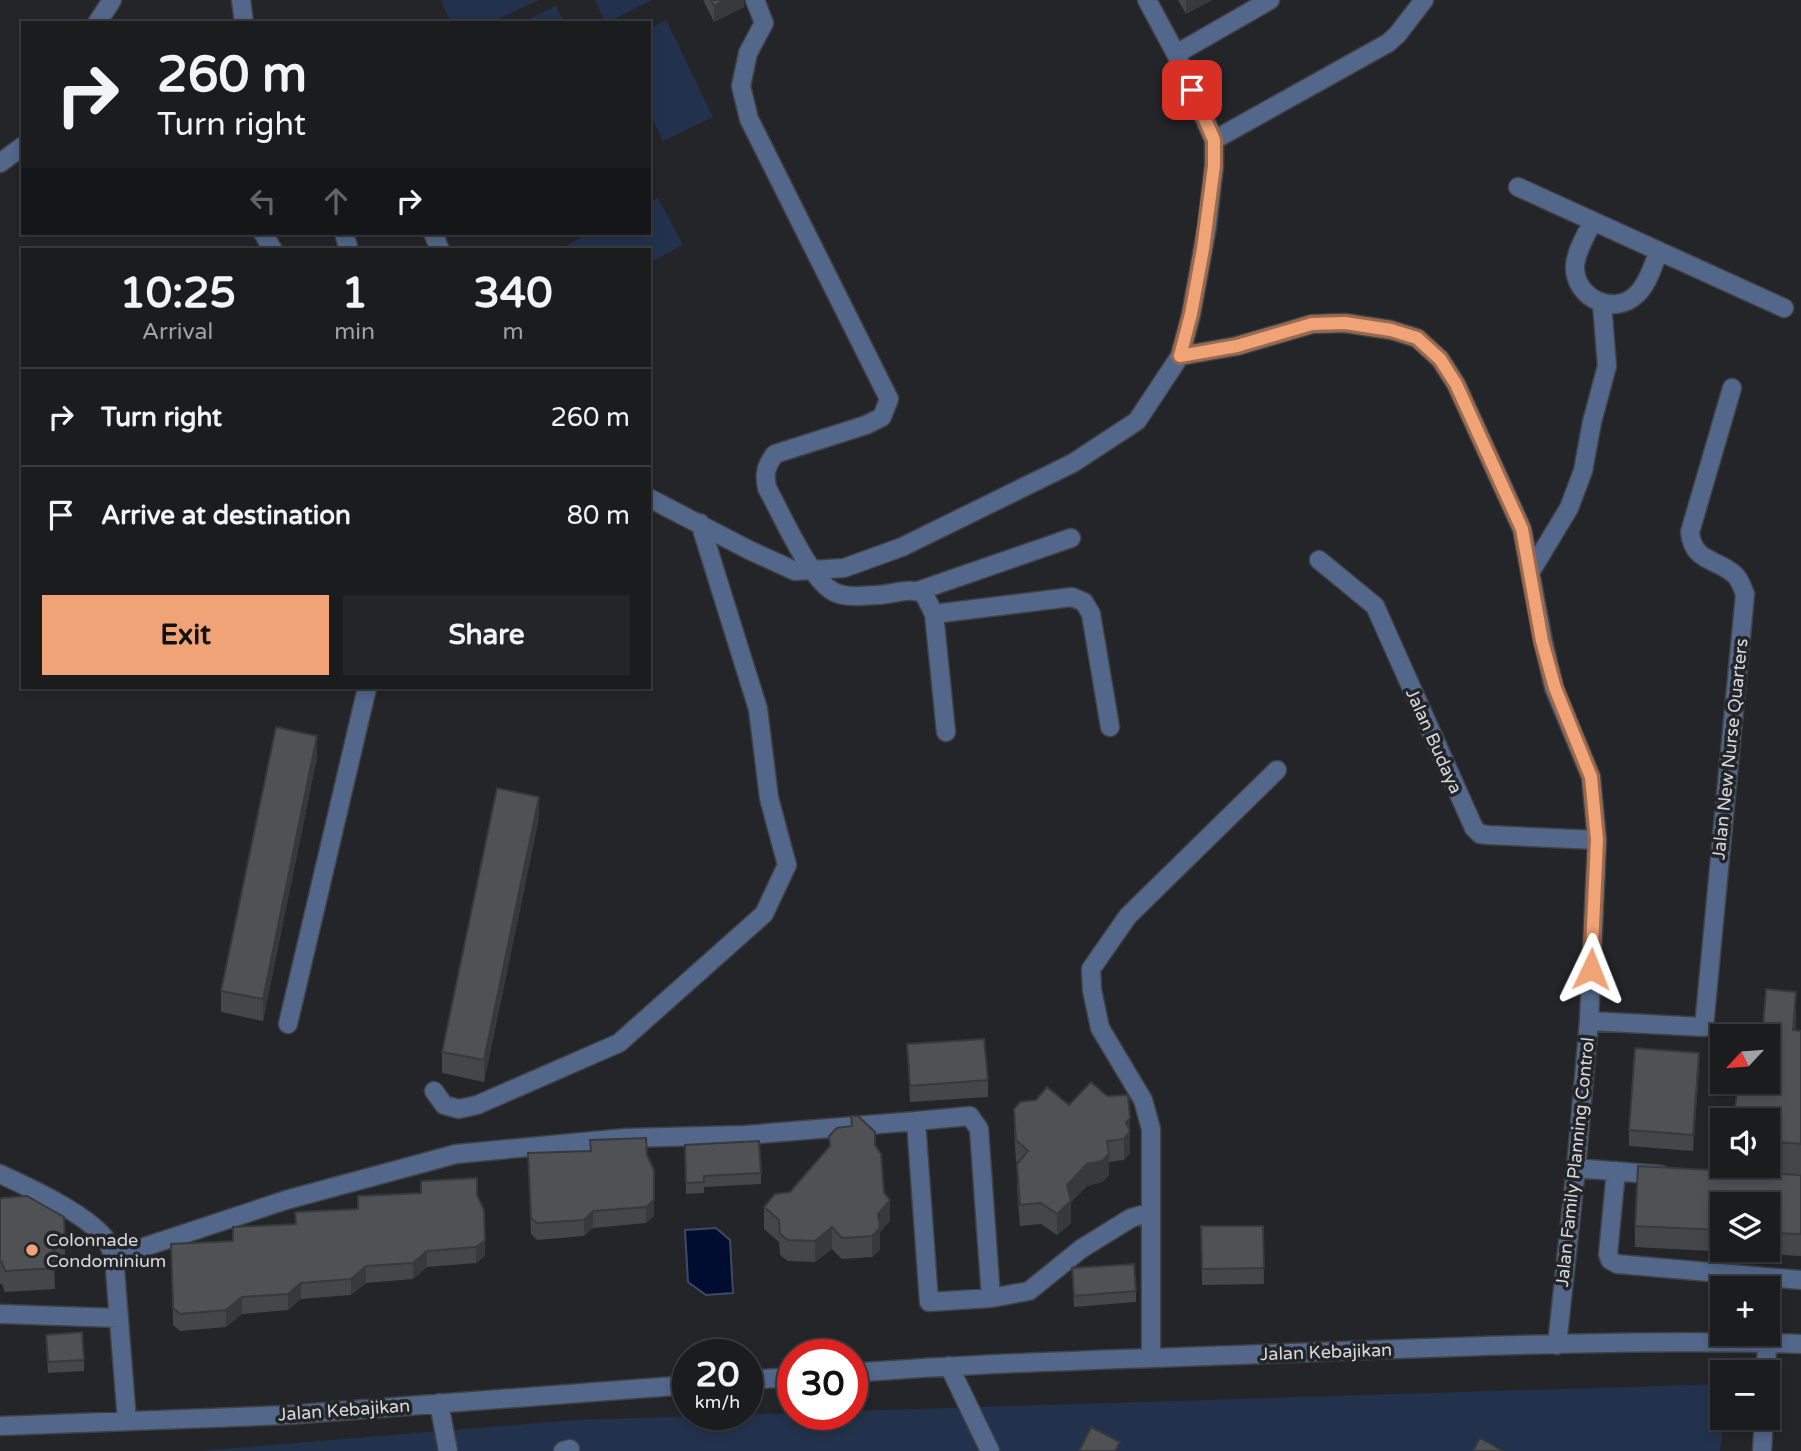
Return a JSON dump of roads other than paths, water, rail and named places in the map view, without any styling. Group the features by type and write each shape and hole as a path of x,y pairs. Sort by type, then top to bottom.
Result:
{"street":[{"path":"98,21 112,0"},
{"path":"241,0 244,21"},
{"path":"755,0 764,23 748,53 741,86 749,119 889,399 882,416 866,425 775,454 764,475 767,488 813,571 837,594 885,595 912,590 924,594 934,614 946,732"},
{"path":"651,499 795,571 844,568 902,547 1073,463 1137,421 1180,356 1191,314 1207,227 1214,166 1214,140 1176,54 1147,0"},
{"path":"1176,54 1270,0"},
{"path":"1214,140 1388,43 1405,26 1424,0"},
{"path":"0,163 21,147"},
{"path":"1518,187 1784,308"},
{"path":"1593,221 1577,256 1575,267 1583,290 1602,304 1614,305 1636,295 1644,286 1659,251"},
{"path":"1531,571 1569,508 1583,471 1592,422 1607,366 1602,304"},
{"name":"Jalan Family Planning Control","path":"1180,356 1237,346 1312,324 1345,323 1391,330 1417,338 1440,359 1456,384 1518,519 1531,571 1542,641 1555,688 1591,777 1597,840 1589,1021 1556,1345"},
{"name":"Jalan New Nurse Quarters","path":"1589,1021 1703,1027 1745,594 1733,573 1696,551 1689,531 1732,388"},
{"path":"434,1091 444,1105 459,1109 477,1105 619,1043 764,914 787,865 769,798 758,709 700,523"},
{"path":"918,591 1071,538"},
{"name":"Jalan Budaya","path":"1318,560 1375,607 1474,828 1480,834 1488,835 1597,840"},
{"path":"934,614 1072,597 1084,602 1091,614 1110,727"},
{"path":"288,1024 366,689"},
{"path":"1151,1358 1151,1129 1143,1100 1101,1028 1092,990 1091,970 1128,916 1278,770"},
{"path":"114,1257 286,1200 456,1154 625,1138 745,1135 970,1116 979,1129 991,1298"},
{"path":"916,1121 929,1302 991,1298 1030,1291 1081,1249 1131,1218 1152,1212"},
{"path":"1576,1168 1682,1176"},
{"path":"1616,1171 1608,1254 1610,1260 1617,1265 1801,1280"},
{"path":"0,1174 75,1213 104,1237 114,1257 127,1421"},
{"path":"0,1314 119,1318"},
{"name":"Jalan Kebajikan","path":"1780,1343 1801,1344"},
{"name":"Jalan Kebajikan","path":"868,1372 1151,1358 1556,1345 1710,1344"},
{"path":"949,1366 990,1451"},
{"name":"Jalan Kebajikan","path":"0,1426 287,1415 672,1386"},
{"path":"439,1403 449,1451"},
{"path":"1762,1451 1763,1430"}],"place":[{"name":"Colonnade Condominium","path":"32,1250"}]}
